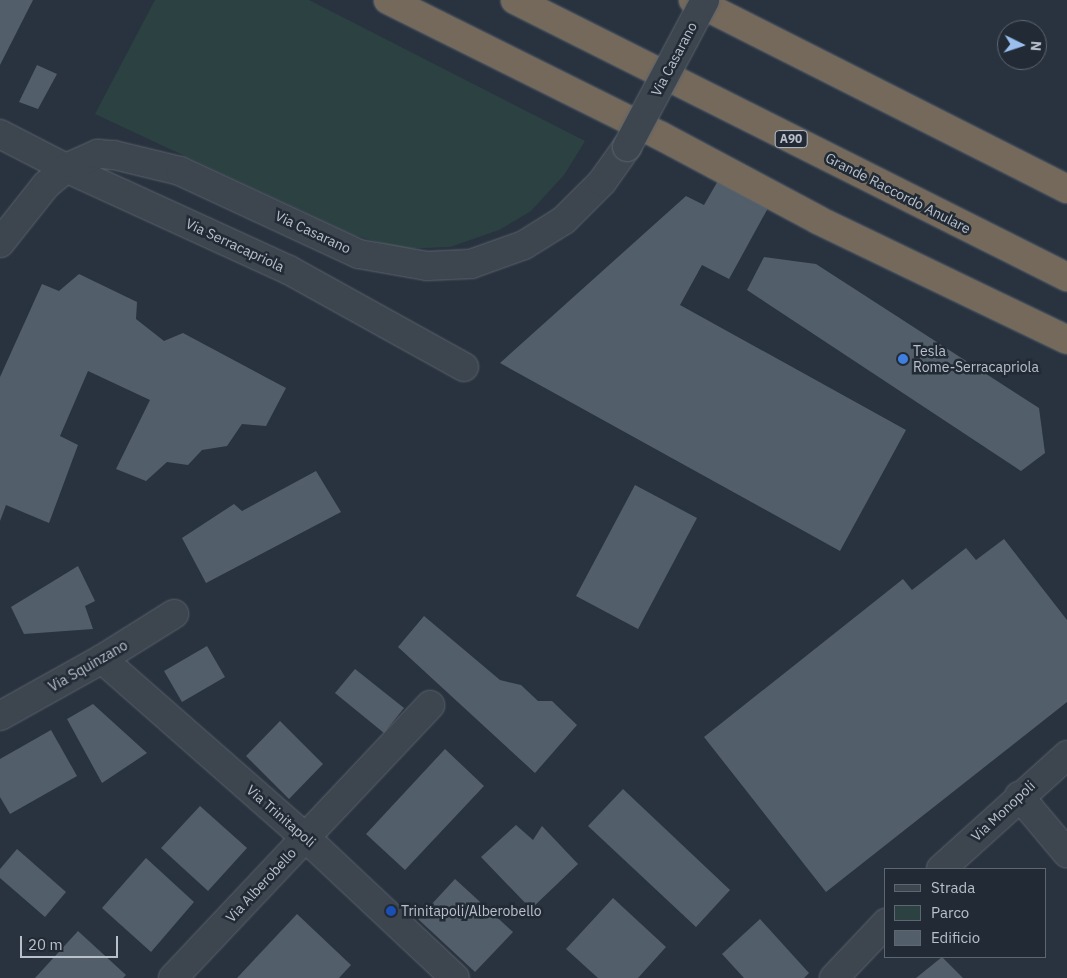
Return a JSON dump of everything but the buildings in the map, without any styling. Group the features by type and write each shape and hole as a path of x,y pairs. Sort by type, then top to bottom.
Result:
{"highway":[{"path":"388,0 661,136 818,220 1067,340"},
{"name":"Grande Raccordo Anulare","path":"515,0 1067,277"},
{"path":"693,0 1067,189"}],"street":[{"name":"Via Casarano","path":"66,168 98,154 132,157 180,171 352,251 388,261 439,266 484,262 544,234 592,193 626,147 705,0"},
{"name":"Via Serracapriola","path":"0,134 66,168 289,270 464,367"},
{"path":"0,243 46,185 66,168"},
{"name":"Via Squinzano","path":"0,716 102,659 174,614"},
{"name":"Via Trinitapoli","path":"102,659 306,838 455,978"},
{"name":"Via Alberobello","path":"173,978 430,705"},
{"name":"Via Monopoli","path":"942,868 1067,754"},
{"path":"1019,796 1067,853"},
{"path":"834,978 884,925"}],"green space":[{"path":"155,0 309,0 585,141 564,175 531,211 499,230 450,247 402,249 354,235 95,114"}],"place":[{"name":"Tesla Rome-Serracapriola","path":"903,359"},
{"name":"Trinitapoli/Alberobello","path":"391,911"}]}
